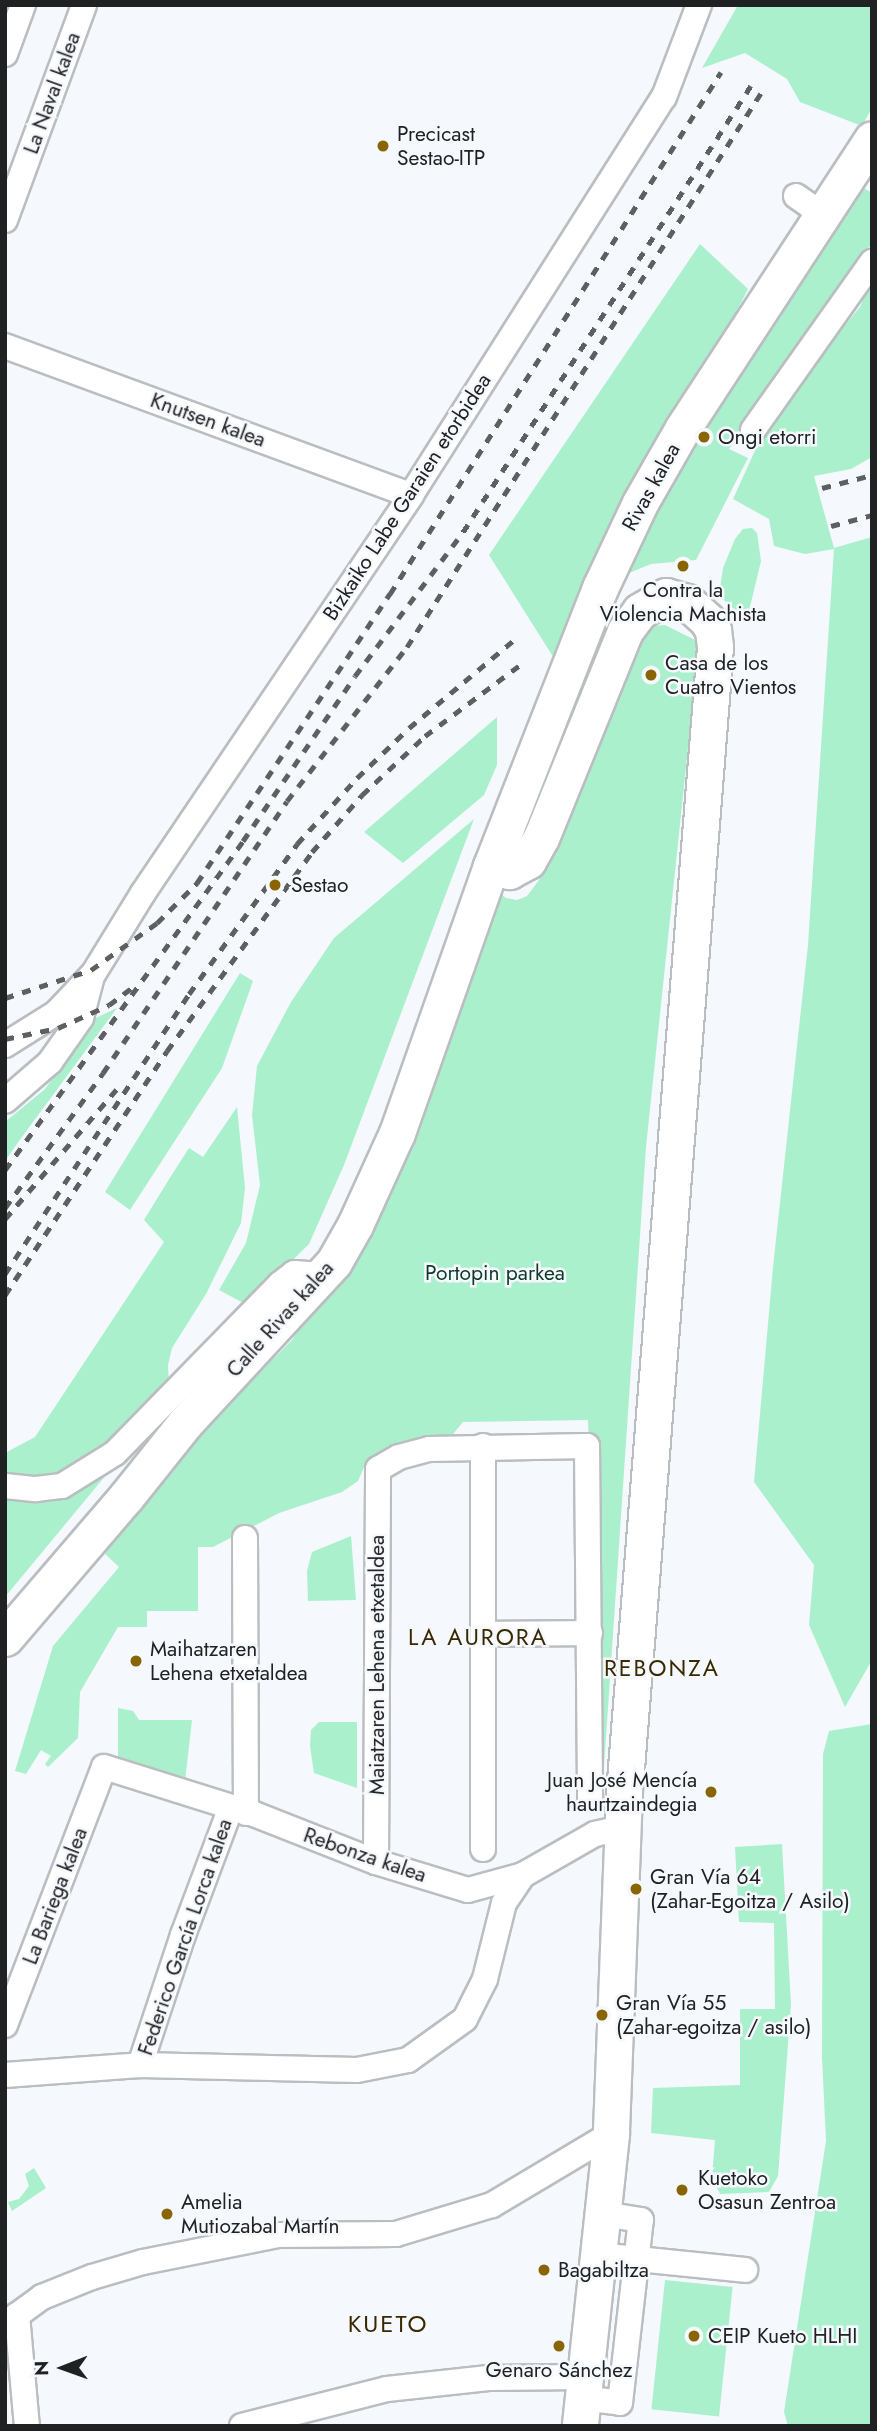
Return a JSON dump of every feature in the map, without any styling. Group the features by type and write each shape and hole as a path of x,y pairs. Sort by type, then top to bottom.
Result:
{"street":[{"path":"5,54 23,5"},
{"name":"La Naval kalea","path":"5,220 84,5"},
{"name":"Bizkaiko Labe Garaien etorbidea","path":"92,976 143,893 411,495 664,97 699,5"},
{"name":"Rivas kalea","path":"491,866 600,588 640,503 809,205 872,139"},
{"path":"753,430 872,262"},
{"name":"Knutsen kalea","path":"5,346 411,495"},
{"path":"491,866 509,871 528,861 541,838 625,631 640,611 676,599 707,620 713,631 715,647 622,1828 611,2134 582,2400"},
{"name":"Calle Rivas kalea","path":"5,1638 126,1497 185,1423 334,1262 355,1225 397,1133 491,866"},
{"path":"5,1045 56,1013 92,976"},
{"path":"5,1101 50,1062 80,1018 92,976"},
{"path":"5,1486 36,1489 62,1486 115,1453 279,1284 294,1273 308,1274 318,1280"},
{"path":"483,1849 484,1447 587,1446 590,1797"},
{"name":"Maiatzaren Lehena etxetaldea","path":"376,1862 378,1469 399,1457 429,1448 484,1447"},
{"path":"238,1811 245,1538"},
{"path":"483,1634 590,1633"},
{"name":"Rebonza kalea","path":"104,1767 238,1811 376,1862 468,1890"},
{"name":"La Bariega kalea","path":"5,2025 104,1767"},
{"name":"Federico García Lorca kalea","path":"140,2064 183,1935 238,1811"},
{"path":"468,1890 523,1875 595,1834 622,1828"},
{"path":"5,2075 140,2064 358,2070 408,2060 466,2019 485,1979 504,1903 523,1875"},
{"path":"468,1890 480,1899 497,1926"},
{"path":"27,2426 11,2319 42,2297 92,2277 144,2262 278,2235 396,2234 408,2231 492,2205 611,2134"},
{"path":"242,2426 308,2417 387,2389 475,2379 582,2400 620,2403 641,2220 602,2214"},
{"path":"598,2255 746,2270"}],"green space":[{"path":"738,5 872,5 872,108 862,126 800,102 787,79 745,53 702,68"},
{"path":"859,185 872,193 872,243 729,449 748,458 696,560 651,564 622,576 652,502"},
{"path":"700,244 748,289 557,663 489,555"},
{"path":"872,278 872,457 851,469 814,476 834,548 872,537 872,1660 845,1707 809,1625 814,1565 754,1482 773,1267 808,945 834,549 805,554 774,546 769,519 733,499 758,444 812,365 860,307"},
{"path":"752,528 757,533 761,561 748,615 740,614 719,596 723,568 735,539 743,529"},
{"name":"Portopin parkea","path":"665,625 695,640 698,653 646,1147 604,1767 598,1765 588,1420 463,1422 453,1434 389,1448 365,1465 358,1481 342,1492 279,1513 213,1547 198,1547 198,1611 147,1611 147,1627 118,1627 80,1692 78,1738 48,1767 45,1764 51,1756 41,1750 26,1774 15,1771 53,1646 119,1567 105,1554 201,1432 292,1340 342,1263 496,890 506,898 517,900 527,896 539,880 633,646 641,633 652,626"},
{"path":"497,717 497,765 484,795 403,863 364,832"},
{"path":"474,819 344,1165 309,1244 247,1305 219,1290 246,1243 260,1185 252,1115 257,1066 291,1002 334,938"},
{"path":"240,973 253,981 222,1068 130,1210 105,1192"},
{"path":"117,1008 5,1161 5,1122 45,1089 96,1018"},
{"path":"237,1107 245,1188 241,1223 206,1294 172,1348 168,1365 169,1387 113,1446 46,1482 5,1478 5,1453 35,1437 164,1242 144,1220 171,1176 189,1148 203,1157"},
{"path":"111,1469 5,1597 5,1493"},
{"path":"351,1536 356,1600 308,1601 307,1571 312,1552"},
{"path":"118,1708 133,1711 139,1720 192,1720 185,1781 118,1761"},
{"path":"319,1722 357,1722 357,1788 314,1773 310,1746 311,1730"},
{"path":"872,1724 872,2426 788,2426 784,2412 826,2141 822,2057 823,1754 829,1731"},
{"path":"782,1844 791,2005 778,2176 769,2192 720,2194 712,2177 715,2140 651,2133 653,2088 740,2085 740,2009 775,2009 774,1923 739,1922 735,1847"},
{"path":"34,2168 46,2188 12,2211 8,2202 19,2199 29,2186 25,2174"},
{"path":"665,2280 733,2287 719,2416 651,2409"}],"railway":[{"path":"5,998 91,970 157,923 197,883 390,594 721,72"},
{"path":"5,1170 243,841 355,676 463,532 752,84"},
{"path":"5,1208 103,1073 287,801 407,647 763,90"},
{"path":"822,488 872,475"},
{"path":"831,526 872,515"},
{"path":"5,1274 189,994 297,844 357,778 409,728 515,639"},
{"path":"5,1295 167,1051 312,852 362,795 425,736 524,662"},
{"path":"5,1039 58,1028 109,1005 133,987"},
{"path":"5,1219 117,1089"}],"place":[{"name":"Precicast Sestao-ITP","path":"383,146"},
{"name":"Ongi etorri","path":"704,437"},
{"name":"Contra la Violencia Machista","path":"683,566"},
{"name":"Casa de los Cuatro Vientos","path":"651,675"},
{"name":"Sestao","path":"275,885"},
{"name":"Maihatzaren Lehena etxetaldea","path":"136,1661"},
{"name":"Juan José Mencía haurtzaindegia","path":"711,1792"},
{"name":"Gran Vía 64 (Zahar-Egoitza / Asilo)","path":"636,1889"},
{"name":"Gran Vía 55 (Zahar-egoitza / asilo)","path":"602,2015"},
{"name":"Kuetoko Osasun Zentroa","path":"682,2190"},
{"name":"Amelia Mutiozabal Martín","path":"167,2214"},
{"name":"Bagabiltza","path":"544,2270"},
{"name":"CEIP Kueto HLHI","path":"694,2336"},
{"name":"Genaro Sánchez","path":"559,2346"}],"district":[{"name":"LA AURORA","path":"478,1637"},
{"name":"REBONZA","path":"662,1668"},
{"name":"KUETO","path":"388,2324"}]}
